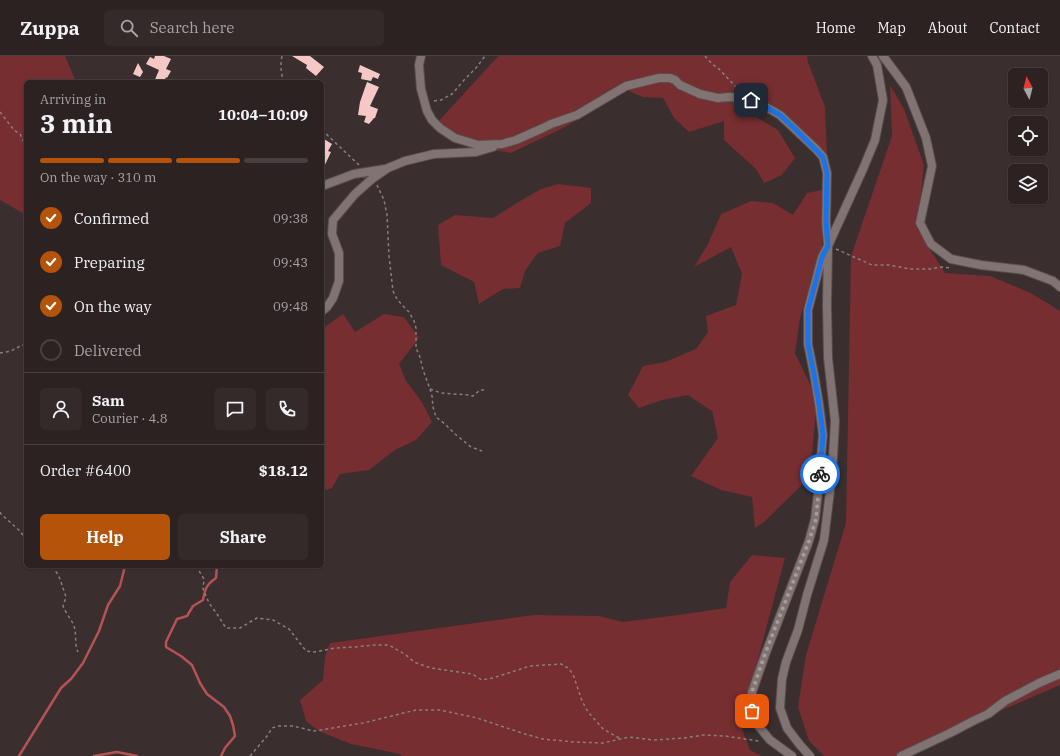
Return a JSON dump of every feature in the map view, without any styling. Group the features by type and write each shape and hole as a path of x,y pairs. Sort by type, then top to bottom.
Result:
{"street":[{"path":"421,56 419,65 421,89 426,107 432,120 440,128 455,138 478,145 502,144"},
{"path":"792,756 770,740 756,723 752,711 752,692 816,519 823,435 808,344 808,310 821,263 875,140 883,100 877,65 872,56"},
{"path":"883,56 906,87 926,138 932,166 920,223 931,244 951,259 981,265 1024,270 1053,281 1060,287"},
{"path":"324,309 333,298 339,281 339,253 332,234 333,220 370,176 388,168 405,161 434,154 476,152 502,144 577,115 626,86 659,78 670,78 692,91 711,97 743,98 759,103 780,115 823,157 827,173 826,223 828,246 828,358 834,421 832,475 824,540 798,630 783,674 780,708 787,728 810,756"},
{"path":"324,185 354,174 370,176"},
{"path":"901,756 988,714 1005,701 1060,674"}],"path":[{"path":"280,80 280,64 282,56"},
{"path":"426,107 429,103 441,100 452,94 485,56"},
{"path":"705,56 739,90 743,98"},
{"path":"281,74 283,80"},
{"path":"0,112 14,130 20,134 24,143"},
{"path":"324,132 370,176 379,188 384,200 387,215 388,256 393,291 397,299 409,312 414,321 416,328 416,348 430,389 436,417 471,447 482,452"},
{"path":"828,246 872,265 889,265 910,269 930,269 942,267 953,268"},
{"path":"0,353 11,351 24,345"},
{"path":"430,389 441,393 473,396 480,390 487,390"},
{"path":"0,512 24,536"},
{"path":"54,568 60,579 66,597 63,606 75,626 76,648 78,652"},
{"path":"197,568 204,579 203,589 209,603 226,628 240,628 257,618 273,620 289,629 306,650 315,652 335,648 375,644 389,645 406,655 414,662 431,668 472,674 482,680 530,666 561,664 568,668 573,674 582,701 588,712 603,729 620,739"},
{"path":"250,756 272,728 278,726 293,726 314,732 363,724 416,710 449,711 477,718 543,739 603,743 629,737 654,740 703,735 725,736 777,745"}],"shaded area":[{"path":"0,56 65,56 75,80 24,80 24,214 0,200"},
{"path":"499,56 807,56 825,107 827,156 753,99 743,109 778,130 795,158 782,175 764,183 756,169 724,140 724,121 689,132 674,118 663,98 643,97 622,88 596,108 565,127 511,153 468,146 436,124"},
{"path":"890,85 904,109 924,165 917,229 945,273 990,276 1031,293 1060,311 1060,685 993,714 905,756 824,756 809,741 798,707 806,655 846,523 851,256 892,136"},
{"path":"558,184 591,188 591,203 565,223 560,246 538,253 525,271 520,288 503,289 479,304 474,282 441,265 438,225 455,215 493,218 541,189"},
{"path":"822,190 822,248 800,318 795,353 817,399 810,477 764,522 755,528 752,497 721,490 691,476 718,438 712,411 688,395 662,400 639,408 628,395 643,366 665,362 696,349 708,332 706,316 736,305 742,274 731,247 694,267 708,244 721,214 751,201 773,203 793,215 807,193"},
{"path":"343,314 355,332 384,314 404,317 419,338 399,364 406,381 422,402 432,422 416,440 395,450 369,470 340,474 332,488 324,490 324,328"},
{"path":"752,555 785,558 750,689 742,729 750,750 762,756 402,756 400,754 351,744 319,731 306,721 300,700 323,680 325,657 330,643 534,615 599,616 623,622 726,608 730,582"}],"building":[{"path":"155,56 164,56 171,59 166,69 171,71 165,80 155,80 159,70 146,64 150,57 154,59"},
{"path":"292,56 310,56 324,67 316,76 306,68 307,65"},
{"path":"138,63 143,72 140,77 133,74"},
{"path":"360,65 380,74 378,79 373,77 371,81 361,79 362,73 358,72"},
{"path":"367,82 379,87 370,106 378,109 375,118 369,124 364,122 366,116 358,115 360,102"},
{"path":"324,139 332,144 328,151 331,152 324,167"}],"waterway":[{"path":"19,756 61,688 71,679 83,663 99,631 108,605 120,586 124,568"},
{"path":"217,568 216,578 206,588 203,600 193,606 187,616 177,619 166,642 166,647 192,665 207,694 224,707 230,716 235,736 225,748 221,756"},
{"path":"94,756 117,752 137,756"}],"way so far":[{"path":"752,711 752,692 816,519 820,474"}],"route":[{"path":"751,100 780,115 794,128 823,157 827,173 826,223 828,246 822,257 808,310 808,344 823,435 820,457 820,474"}]}
